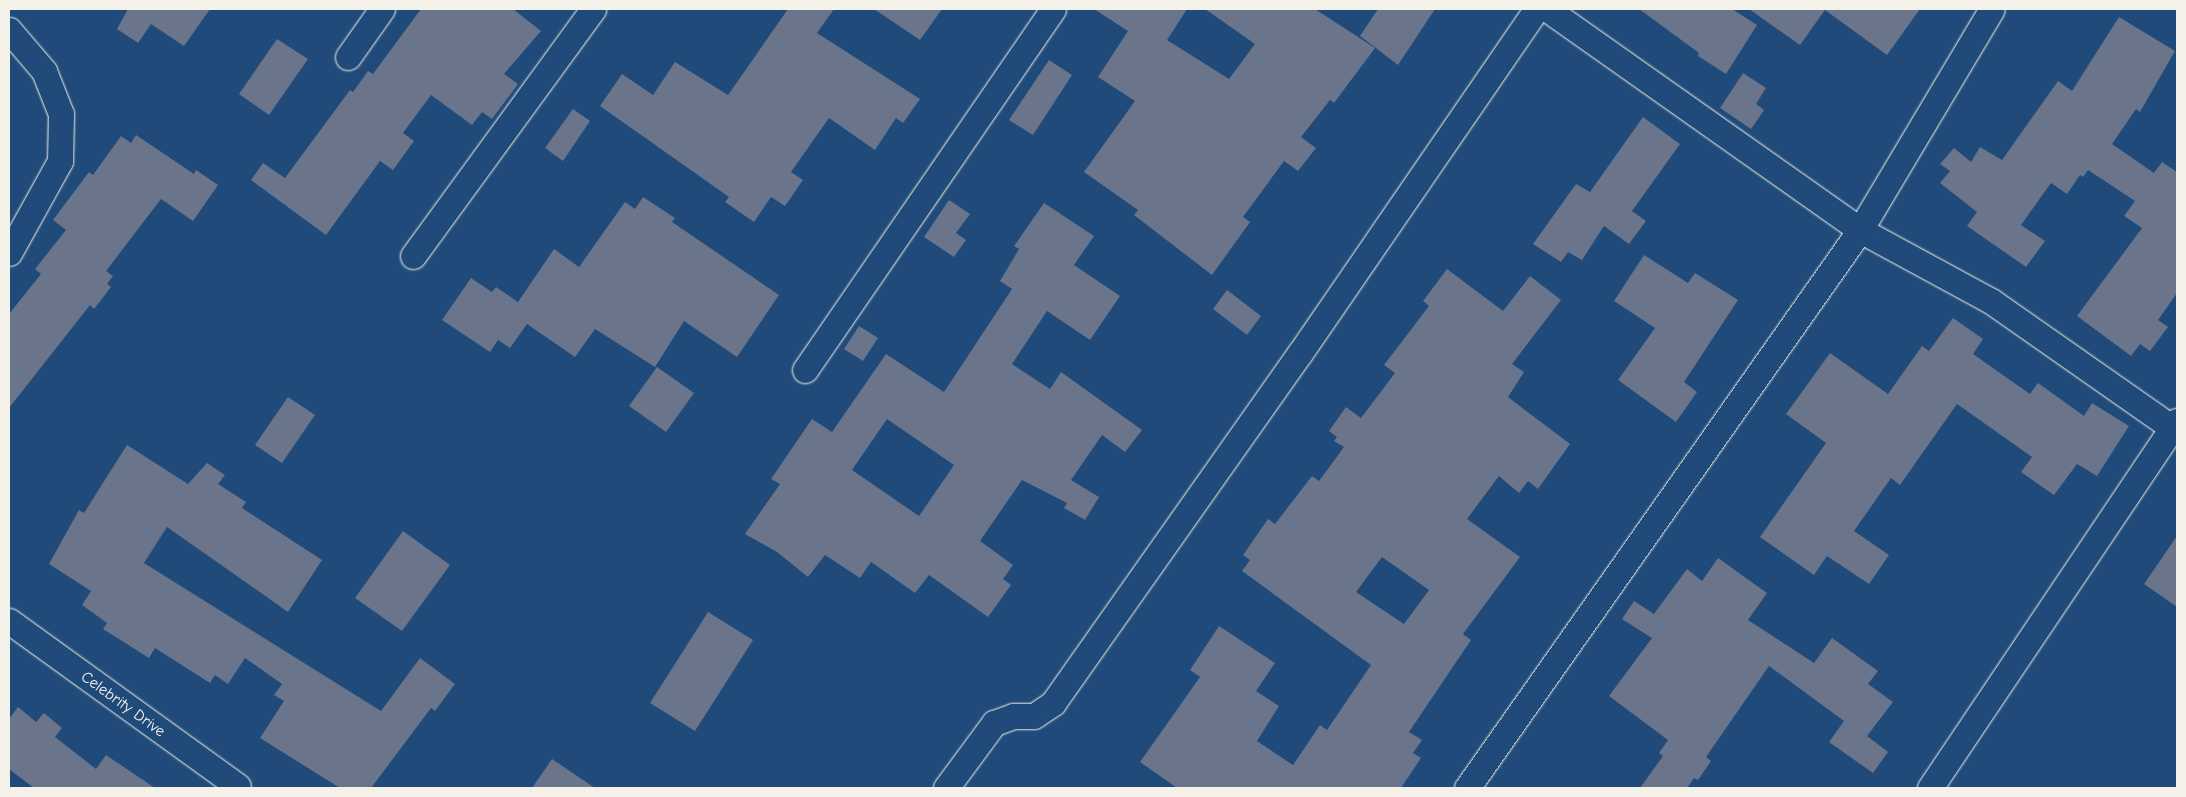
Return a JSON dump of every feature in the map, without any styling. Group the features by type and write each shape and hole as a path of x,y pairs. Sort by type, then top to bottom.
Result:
{"street":[{"path":"348,57 382,9"},
{"path":"413,256 593,9"},
{"path":"805,370 1053,9"},
{"path":"946,788 994,723 1013,716 1034,716 1053,703 1300,353 1536,9"},
{"path":"1548,9 1860,230 1991,302 2176,426 1930,788"},
{"path":"1467,788 1860,230 1992,9"},
{"path":"9,30 44,71 62,114 60,160 9,253"},
{"name":"Celebrity Drive","path":"9,622 238,786"}],"building":[{"path":"128,9 210,9 184,46 151,24 138,43 117,29"},
{"path":"421,9 513,9 541,31 504,74 518,84 492,119 482,112 472,125 431,95 403,133 414,141 393,170 380,161 326,235 251,180 263,163 285,178 350,90 353,92 368,71 373,74"},
{"path":"788,9 834,9 817,33 920,99 903,123 896,118 875,150 829,118 791,172 803,180 785,206 771,197 754,222 725,202 729,197 600,106 622,74 653,95 675,62 728,95"},
{"path":"874,9 942,9 920,40"},
{"path":"1094,9 1187,9 1167,40 1229,79 1255,44 1205,9 1315,9 1375,48 1334,103 1330,100 1301,137 1316,148 1298,171 1284,161 1243,217 1250,222 1212,275 1134,215 1138,210 1084,172 1135,101 1098,77 1128,31"},
{"path":"1378,9 1435,9 1398,65 1360,36"},
{"path":"1639,9 1732,9 1757,25 1726,74 1698,56 1699,53"},
{"path":"1749,9 1920,9 1887,55 1825,10 1800,45"},
{"path":"2119,17 2175,51 2140,112 2136,109 2112,144 2154,173 2162,162 2177,172 2177,293 2158,320 2168,327 2150,351 2140,344 2131,356 2077,316 2142,228 2124,216 2135,201 2088,170 2083,177 2080,175 2067,194 2051,183 2021,225 2045,241 2026,267 1967,226 1977,212 1940,183 1950,171 1940,164 1954,148 1971,162 1980,147 2002,160 2058,81 2072,91"},
{"path":"277,39 308,59 269,115 239,94"},
{"path":"1049,60 1072,75 1033,135 1009,120"},
{"path":"1743,73 1766,88 1756,104 1764,110 1751,129 1720,108"},
{"path":"573,109 590,121 563,161 545,148"},
{"path":"1643,117 1680,144 1632,211 1646,221 1629,244 1604,226 1582,260 1568,252 1561,262 1533,244 1576,184 1590,192"},
{"path":"136,135 194,174 196,170 218,185 193,221 161,199 106,271 113,276 107,284 111,287 94,309 90,305 9,408 9,314 41,274 35,269 66,230 53,220 89,172 93,175 121,136 131,143"},
{"path":"643,197 675,218 672,222 779,295 737,357 684,321 655,367 595,329 575,357 527,324 510,348 498,340 490,352 442,320 471,278 492,292 496,287 518,302 554,249 579,267 625,202 635,209"},
{"path":"949,200 970,214 956,233 966,240 954,257 924,237"},
{"path":"1044,203 1094,236 1074,265 1120,296 1090,340 1047,311 1012,364 1050,389 1061,372 1142,430 1125,452 1102,435 1071,480 1099,497 1085,520 1064,508 1067,503 1022,480 980,541 1013,565 1003,579 1011,585 988,617 929,575 915,593 871,562 860,578 825,555 808,577 777,552 745,534 780,484 771,479 812,419 832,432 886,354 944,392 1012,289 1000,281 1019,249 1014,246","holes":["887,419 954,465 919,516 852,470"]},
{"path":"1644,255 1688,283 1695,273 1738,300 1684,382 1697,392 1676,422 1618,380 1655,328 1614,301"},
{"path":"1447,269 1503,311 1530,276 1561,300 1512,364 1524,372 1508,397 1570,444 1538,489 1528,481 1519,493 1499,476 1467,519 1520,557 1463,634 1471,640 1409,732 1422,740 1413,753 1421,758 1401,788 1177,788 1140,762 1200,677 1190,670 1219,626 1275,663 1256,691 1279,706 1257,741 1293,765 1320,725 1327,730 1371,665 1242,571 1250,560 1243,555 1268,519 1275,524 1312,476 1319,481 1344,447 1334,441 1337,437 1329,431 1346,407 1361,418 1395,373 1384,365 1429,306 1423,301","holes":["1382,557 1429,590 1404,624 1356,592"]},
{"path":"1227,290 1261,316 1247,335 1213,309"},
{"path":"1953,318 1983,339 1973,354 2030,394 2038,383 2084,416 2092,403 2129,426 2097,476 2077,464 2054,495 2021,472 2032,457 1957,404 1900,485 1891,478 1854,531 1889,555 1869,584 1827,556 1814,575 1760,537 1826,443 1786,414 1830,353 1888,394 1922,346 1929,351"},
{"path":"859,326 878,338 863,361 844,349"},
{"path":"657,367 694,393 666,432 629,406"},
{"path":"288,397 315,415 282,463 255,445"},
{"path":"127,445 188,484 207,463 225,475 218,484 246,502 242,508 322,560 288,612 167,527 144,563 381,711 420,658 455,684 435,711 431,708 371,788 340,788 260,738 284,701 274,695 282,684 245,658 228,684 215,675 210,683 155,648 149,658 103,629 107,623 82,605 91,591 49,564 79,510 84,513"},
{"path":"403,531 450,565 402,631 355,598"},
{"path":"2177,536 2177,607 2144,584"},
{"path":"1718,558 1767,593 1748,620 1814,663 1832,638 1878,671 1868,684 1893,702 1867,736 1888,752 1873,773 1829,742 1844,721 1769,666 1706,757 1711,761 1698,780 1694,778 1687,788 1640,788 1663,756 1659,753 1668,740 1609,696 1652,638 1622,619 1634,601 1654,614 1687,569 1702,581"},
{"path":"708,612 753,640 695,731 650,703"},
{"path":"18,707 36,722 44,713 62,728 55,737 96,769 106,755 155,788 34,788 9,769 9,719"},
{"path":"552,759 595,788 532,788"}]}
